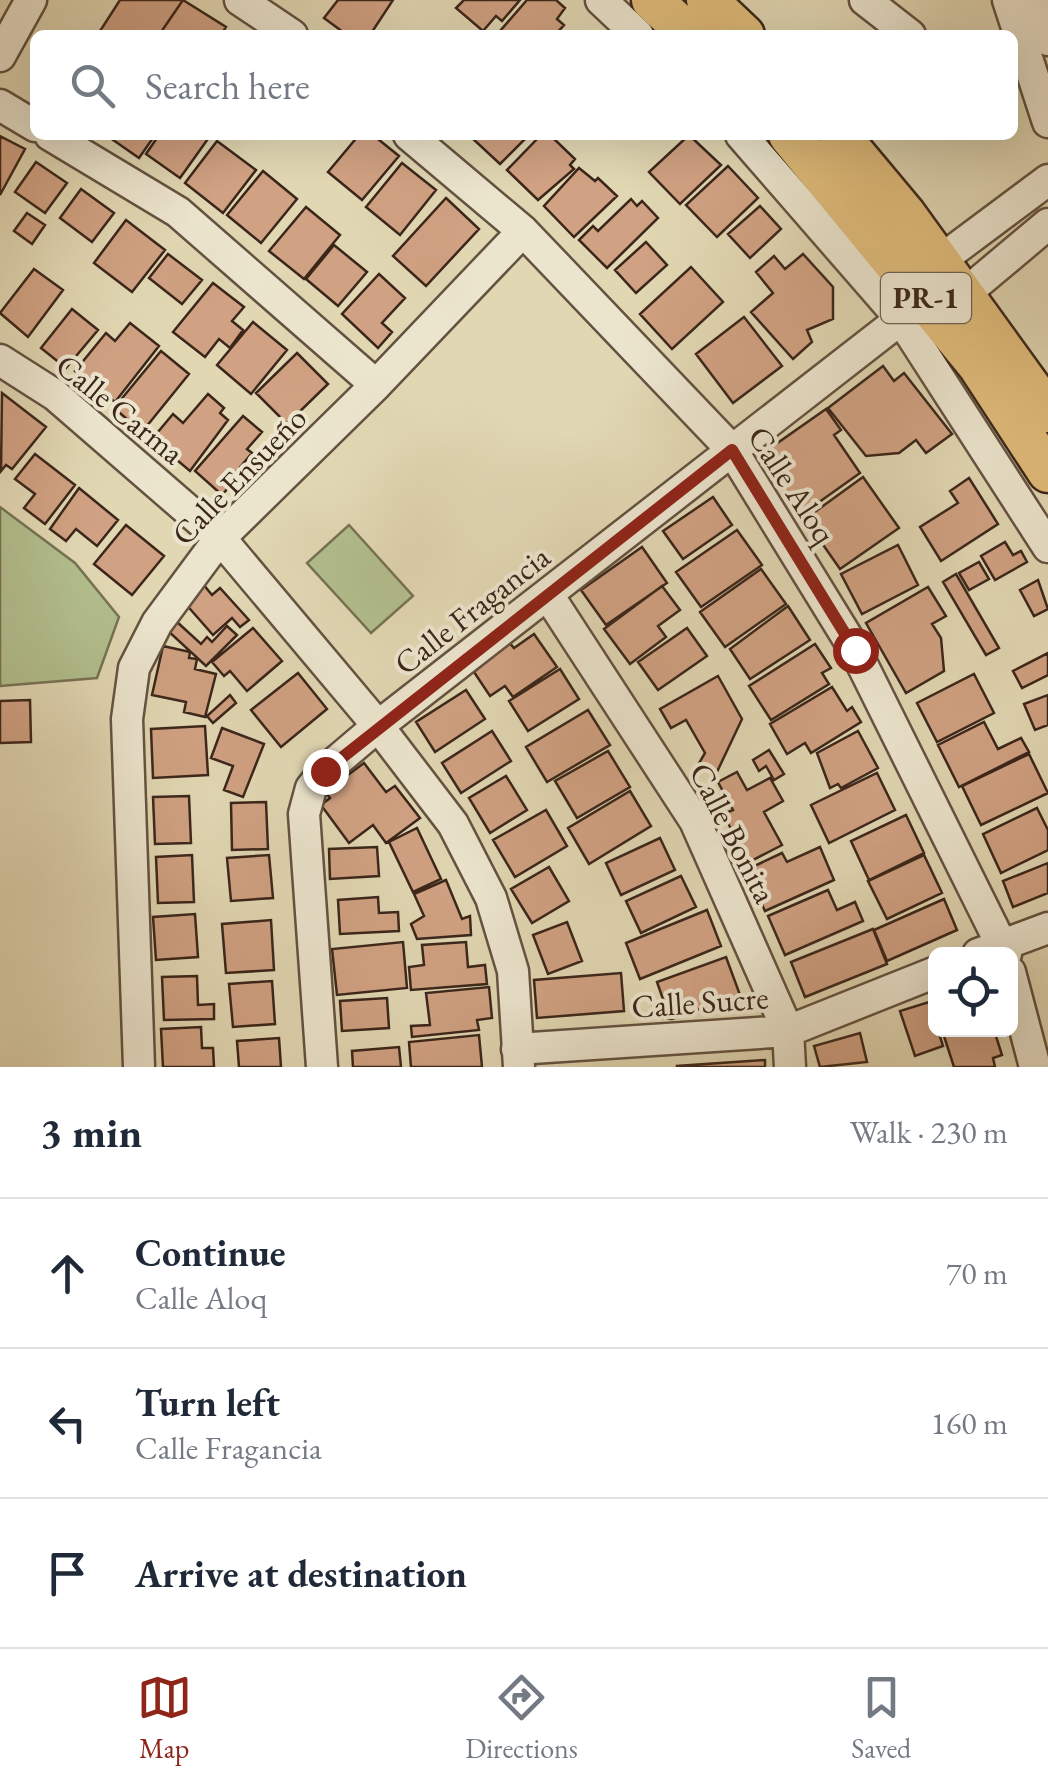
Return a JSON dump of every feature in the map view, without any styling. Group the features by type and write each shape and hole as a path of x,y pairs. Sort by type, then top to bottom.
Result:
{"main road":[{"path":"652,0 685,30"},
{"path":"707,0 739,30"},
{"name":"PR-1","path":"793,140 931,294 1048,412"},
{"name":"PR-1","path":"842,140 931,294 1048,472"}],"street":[{"path":"0,56 31,0"},
{"path":"240,0 285,30"},
{"path":"601,0 633,30"},
{"path":"865,0 904,30"},
{"path":"1008,0 1033,46"},
{"path":"1034,0 1033,46 1048,122"},
{"path":"0,105 30,123"},
{"path":"58,140 178,212 376,385"},
{"name":"Calle Aloq","path":"415,140 522,231 732,450 855,650 995,947"},
{"path":"747,140 931,294 1048,547"},
{"path":"931,294 1048,180"},
{"path":"931,294 1048,224"},
{"name":"Calle Ensueño","path":"139,1067 127,719 134,668 157,624 220,538 376,385 522,231"},
{"name":"Calle Fragancia","path":"322,1067 304,814 311,788 378,726 931,294"},
{"name":"Calle Carma","path":"0,360 55,395 220,538 378,726 453,824 492,898 512,971 518,1058"},
{"name":"Calle Bonita","path":"548,595 695,821 788,1032 790,1067"},
{"path":"1015,947 1048,928"},
{"name":"Calle Sucre","path":"518,1058 788,1032 928,975"},
{"name":"Calle Aloq","path":"1018,1013 1036,1067"}],"green space":[{"path":"0,507 75,563 119,617 97,678 0,686"},
{"path":"349,525 413,596 371,633 307,563"}],"building":[{"path":"120,0 183,0 162,30 101,30"},
{"path":"183,0 226,27 224,30 162,30"},
{"path":"338,0 393,0 373,30 340,30 324,18"},
{"path":"464,0 520,0 502,21 496,16 484,30 456,8"},
{"path":"527,0 556,0 565,8 557,19 564,25 560,30 501,30"},
{"path":"0,136 25,149 0,195"},
{"path":"113,140 152,140 139,158"},
{"path":"156,140 207,140 180,178 146,154"},
{"path":"355,140 379,140 399,156 362,200 328,172"},
{"path":"474,140 524,140 500,164"},
{"path":"536,140 555,140 575,159 570,165 574,169 538,200 507,170"},
{"path":"684,140 694,140 721,165 680,204 649,172"},
{"path":"217,141 256,170 223,213 185,183"},
{"path":"36,162 67,183 45,213 15,192"},
{"path":"402,163 436,190 400,235 366,207"},
{"path":"728,166 758,198 717,237 686,205"},
{"path":"579,168 595,181 598,178 617,196 574,237 544,206"},
{"path":"263,171 297,199 261,243 227,215"},
{"path":"81,189 114,213 92,242 60,218"},
{"path":"446,198 479,229 426,286 393,256"},
{"path":"631,199 637,206 642,201 658,218 607,268 579,240 593,226 598,231"},
{"path":"760,206 781,229 750,258 728,234"},
{"path":"306,207 340,235 304,279 269,251"},
{"path":"27,213 45,225 32,244 14,231"},
{"path":"126,220 165,250 132,292 94,263"},
{"path":"646,242 667,265 636,293 615,270"},
{"path":"334,245 367,272 338,306 306,279"},
{"path":"168,254 202,280 182,304 149,278"},
{"path":"803,254 833,287 833,319 807,330 812,342 793,359 751,312 773,293 756,272 774,256 785,269"},
{"path":"691,267 723,302 672,349 640,314"},
{"path":"34,269 63,290 28,337 0,313"},
{"path":"379,274 405,298 382,323 392,332 378,348 342,314"},
{"path":"213,283 244,307 232,321 243,330 230,348 219,339 205,357 173,332"},
{"path":"72,309 98,330 66,368 41,348"},
{"path":"744,317 782,366 733,403 696,354"},
{"path":"253,322 287,350 251,394 217,365"},
{"path":"130,323 159,346 115,402 75,371 106,333 115,341"},
{"path":"161,351 189,374 142,432 114,408"},
{"path":"297,353 328,384 287,424 256,393"},
{"path":"883,366 894,381 904,373 952,434 926,453 916,440 899,453 866,456 828,408"},
{"path":"2,393 46,427 12,469 6,465 1,471"},
{"path":"208,394 224,408 220,413 228,420 190,471 152,439 173,414 183,423"},
{"path":"826,409 841,430 834,435 860,473 801,515 759,456"},
{"path":"243,416 262,432 247,449 252,453 237,471 240,474 222,495 195,471"},
{"path":"35,454 75,485 45,524 24,508 35,494 15,479"},
{"path":"863,477 899,528 840,569 805,519"},
{"path":"969,478 998,524 941,561 920,527 958,503 950,491"},
{"path":"79,488 118,520 97,546 76,529 66,541 50,529"},
{"path":"713,497 732,525 683,559 663,531"},
{"path":"126,525 164,556 132,595 94,564"},
{"path":"737,530 762,565 701,607 676,572"},
{"path":"1005,542 1013,555 1021,551 1027,562 995,580 981,556"},
{"path":"898,545 918,585 862,614 841,574"},
{"path":"642,547 667,583 606,625 581,590"},
{"path":"979,562 989,579 969,590 959,573"},
{"path":"761,569 786,604 725,647 700,612"},
{"path":"956,574 999,648 986,655 943,582"},
{"path":"1038,580 1048,609 1034,616 1020,590"},
{"path":"203,584 212,595 220,588 249,620 240,627 232,618 213,635 183,601"},
{"path":"662,586 680,610 658,626 666,637 630,664 604,629"},
{"path":"928,587 946,616 932,624 941,638 944,671 906,693 866,623"},
{"path":"788,606 810,640 750,679 730,649"},
{"path":"176,621 201,644 207,637 212,642 227,626 237,635 206,666 167,630"},
{"path":"253,628 282,661 247,691 230,671 224,676 212,662"},
{"path":"687,628 707,656 658,690 638,662"},
{"path":"534,634 557,667 513,697 505,686 490,696 474,672 508,641 514,648"},
{"path":"815,644 831,668 822,673 829,684 771,720 749,686"},
{"path":"163,646 190,652 189,658 197,659 195,669 216,674 205,717 184,712 186,702 152,695"},
{"path":"1048,653 1048,675 1022,688 1013,671"},
{"path":"560,669 579,699 528,731 509,701"},
{"path":"298,673 327,709 281,747 251,710"},
{"path":"974,674 994,713 937,742 917,703"},
{"path":"718,676 742,719 716,774 698,765 705,753 686,720 671,728 660,709"},
{"path":"832,687 847,711 852,707 861,722 811,753 805,743 787,754 770,724"},
{"path":"466,690 485,719 435,752 416,722"},
{"path":"230,695 236,703 213,723 207,716"},
{"path":"1048,695 1048,725 1035,730 1024,704"},
{"path":"30,700 31,742 0,743 0,701"},
{"path":"588,710 610,745 547,782 526,747"},
{"path":"984,722 998,749 1021,738 1029,752 959,787 938,745"},
{"path":"205,726 208,775 153,778 151,729"},
{"path":"222,728 264,744 243,797 224,790 233,766 211,758"},
{"path":"492,731 511,761 461,793 442,763"},
{"path":"858,731 878,768 841,788 838,784 830,788 817,753"},
{"path":"769,750 784,774 774,780 766,766 759,771 753,760"},
{"path":"608,751 630,787 577,818 555,781"},
{"path":"1029,754 1048,793 981,825 962,786"},
{"path":"364,763 386,792 395,786 420,818 386,843 373,825 349,843 321,805 330,798 325,792"},
{"path":"737,772 747,790 770,778 783,801 764,812 782,845 749,862 723,814 733,810 718,782"},
{"path":"877,773 895,810 829,843 811,805"},
{"path":"506,776 527,810 490,833 469,798"},
{"path":"630,791 651,826 589,864 568,828"},
{"path":"189,796 191,843 155,844 153,797"},
{"path":"266,802 268,849 232,850 231,803"},
{"path":"1037,808 1048,830 1048,850 1001,873 983,834"},
{"path":"546,810 567,846 515,877 493,840"},
{"path":"906,815 924,853 869,880 851,841"},
{"path":"417,828 441,879 413,892 389,842"},
{"path":"660,838 675,870 621,895 606,863"},
{"path":"377,847 379,876 330,879 329,849"},
{"path":"820,847 834,880 765,911 746,870 782,853 787,862"},
{"path":"192,855 194,902 158,903 156,857"},
{"path":"269,855 273,898 231,901 227,858"},
{"path":"924,855 942,893 887,919 868,881"},
{"path":"1048,863 1048,893 1013,907 1003,881"},
{"path":"549,867 569,901 532,923 511,889"},
{"path":"681,876 696,907 641,933 626,901"},
{"path":"446,880 462,919 470,916 471,935 417,939 411,924 424,916 414,894"},
{"path":"828,890 837,910 855,902 863,921 785,955 768,916"},
{"path":"378,897 379,913 398,912 399,931 340,934 338,900"},
{"path":"944,899 957,930 887,961 874,930"},
{"path":"707,910 721,946 640,979 626,943"},
{"path":"195,914 198,957 156,960 153,917"},
{"path":"271,920 274,970 226,973 222,924"},
{"path":"567,922 582,961 548,974 533,935"},
{"path":"873,929 887,964 805,997 791,962"},
{"path":"403,942 407,988 337,995 332,949"},
{"path":"466,942 468,967 485,965 487,984 411,990 409,967 424,965 422,945"},
{"path":"726,957 740,995 672,1019 657,1018 653,1006 664,1002 657,982"},
{"path":"621,973 624,1011 537,1018 534,980"},
{"path":"197,976 198,1005 214,1004 214,1019 164,1020 162,977"},
{"path":"272,981 275,1024 233,1027 229,984"},
{"path":"489,987 492,1018 477,1020 479,1030 412,1037 411,1026 430,1025 426,993"},
{"path":"387,998 389,1028 342,1031 340,1001"},
{"path":"928,1002 928,1037 940,1037 943,1046 915,1056 900,1011"},
{"path":"201,1027 202,1048 213,1048 214,1067 163,1067 161,1029"},
{"path":"860,1033 867,1062 820,1067 814,1046"},
{"path":"479,1035 482,1067 411,1067 409,1042"},
{"path":"944,1037 996,1037 1002,1055 993,1058 995,1067 954,1067"},
{"path":"279,1038 281,1067 239,1067 237,1041"},
{"path":"399,1047 401,1067 353,1067 352,1051"},
{"path":"765,1060 765,1067 677,1067 677,1066"}],"route":[{"path":"325,771 732,450 855,650"}]}
